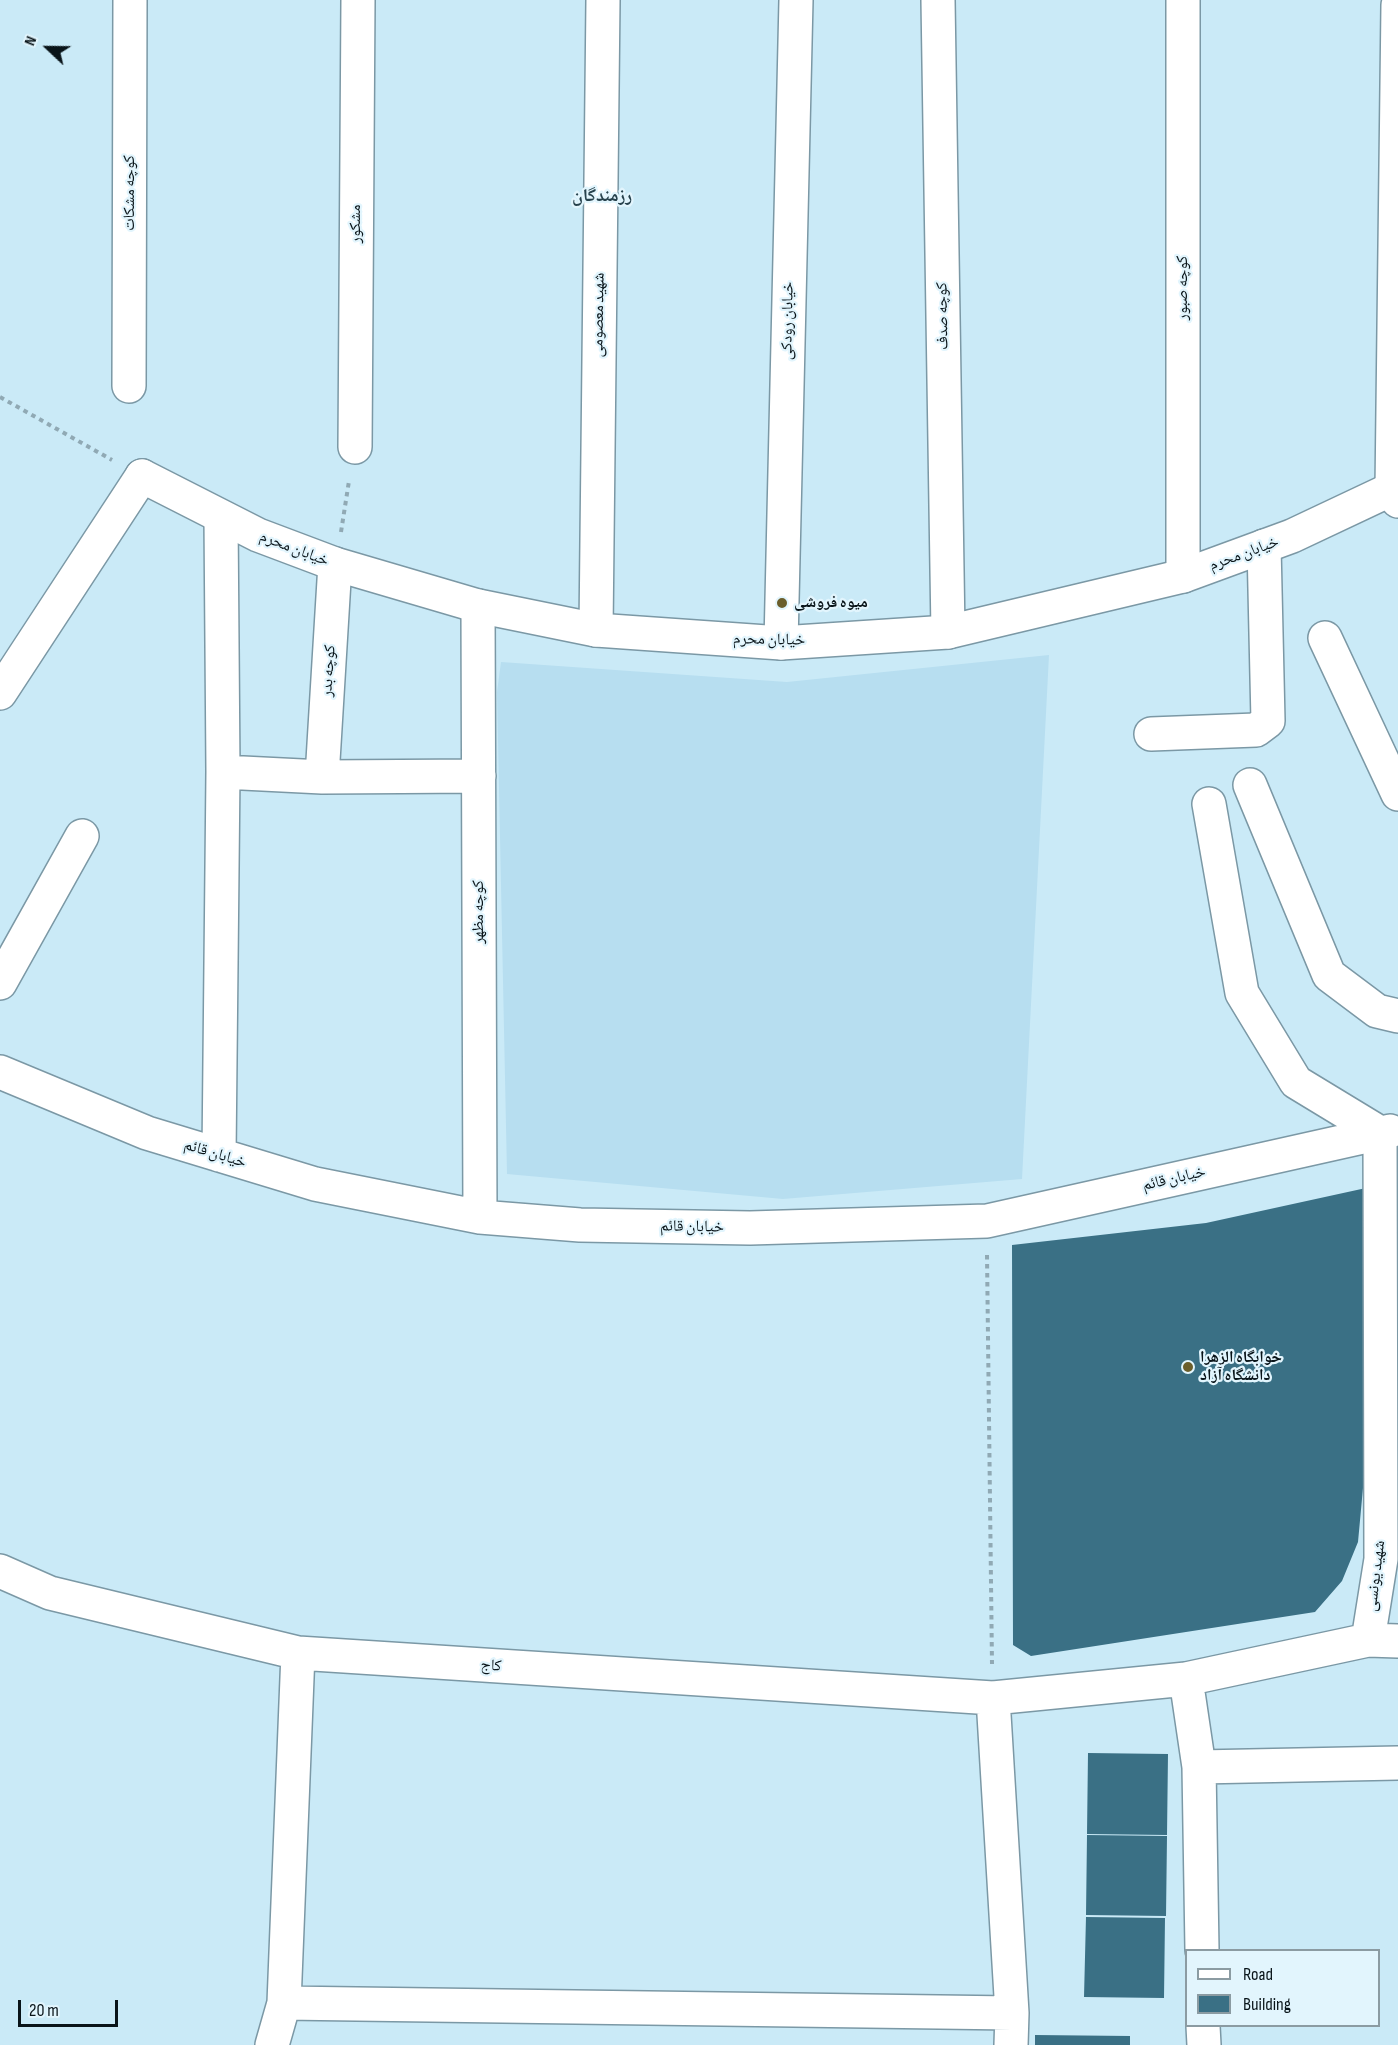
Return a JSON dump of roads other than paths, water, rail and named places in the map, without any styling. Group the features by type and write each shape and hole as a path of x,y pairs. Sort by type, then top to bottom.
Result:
{"street":[{"name":"کوچه مشکات","path":"129,386 130,0"},
{"name":"مشکور","path":"355,447 358,0"},
{"name":"شهید معصومی","path":"596,630 603,0"},
{"name":"خیابان رودکی","path":"781,643 796,0"},
{"name":"کوچه صدف","path":"938,0 948,632"},
{"name":"کوچه صبور","path":"1183,0 1184,576"},
{"path":"1396,492 1398,5"},
{"name":"خیابان محرم","path":"0,693 142,477 258,535 335,564 478,606 596,630 781,643 948,632 1184,576 1292,536 1396,492"},
{"path":"219,1155 223,772 221,517"},
{"path":"1151,734 1256,730 1268,721 1264,546"},
{"name":"کوچه بدر","path":"322,777 335,564"},
{"name":"کوچه مظهر","path":"478,606 480,1217"},
{"path":"1325,638 1398,794"},
{"path":"223,772 322,777 479,776"},
{"path":"1250,784 1329,975 1377,1011 1398,1016"},
{"path":"1209,804 1242,993 1296,1082 1389,1131"},
{"path":"0,983 82,836"},
{"name":"خیابان قائم","path":"0,1072 147,1133 315,1184 480,1217 580,1226 750,1228 987,1221 1389,1131"},
{"name":"شهید یونسی","path":"993,1698 1186,1679 1383,1640 1382,1559 1389,1131"},
{"name":"کاج","path":"0,1571 50,1593 298,1653 993,1698"},
{"path":"272,2045 284,2003 298,1653"},
{"path":"1186,1679 1199,1767 1202,1949"},
{"path":"993,1698 1012,2013 1011,2045"},
{"path":"1199,1767 1398,1763"},
{"path":"284,2003 1012,2013"},
{"path":"1203,2027 1204,2045"}],"place":[{"name":"میوه فروشی","path":"782,603"},
{"name":"خوابگاه الزهرا دانشگاه آزاد","path":"1188,1367"}],"district":[{"name":"رزمندگان","path":"602,196"}]}
